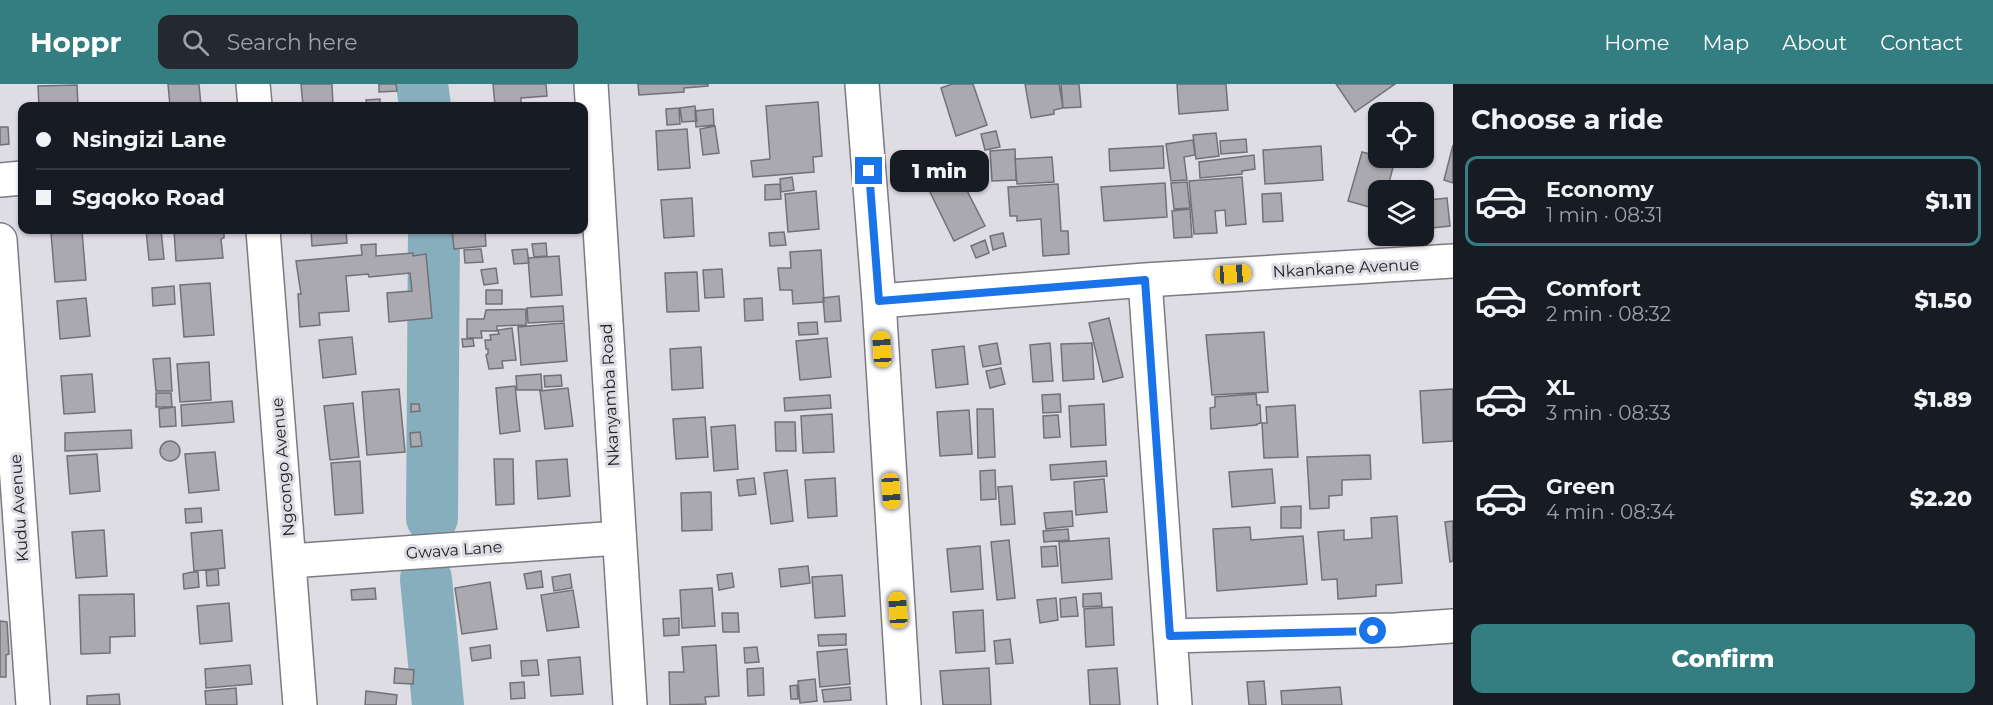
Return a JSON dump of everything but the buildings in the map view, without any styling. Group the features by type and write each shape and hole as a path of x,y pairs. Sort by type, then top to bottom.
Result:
{"street":[{"path":"254,84 255,102"},
{"name":"Nkanyamba Road","path":"591,84 630,705"},
{"path":"862,84 879,301 904,705"},
{"path":"0,180 18,178"},
{"name":"Ngcongo Avenue","path":"263,234 300,705"},
{"name":"Kudu Avenue","path":"0,240 33,705"},
{"name":"Nkankane Avenue","path":"879,301 1145,280 1453,261"},
{"path":"1145,280 1175,705"},
{"name":"Gwava Lane","path":"290,561 618,538"},
{"path":"1170,636 1395,630 1453,626"}],"waterway":[{"path":"422,84 424,102"},
{"path":"432,518 434,234"},
{"path":"426,579 438,705"}],"route":[{"path":"869,171 879,301 1145,280 1170,636 1373,631"}]}
